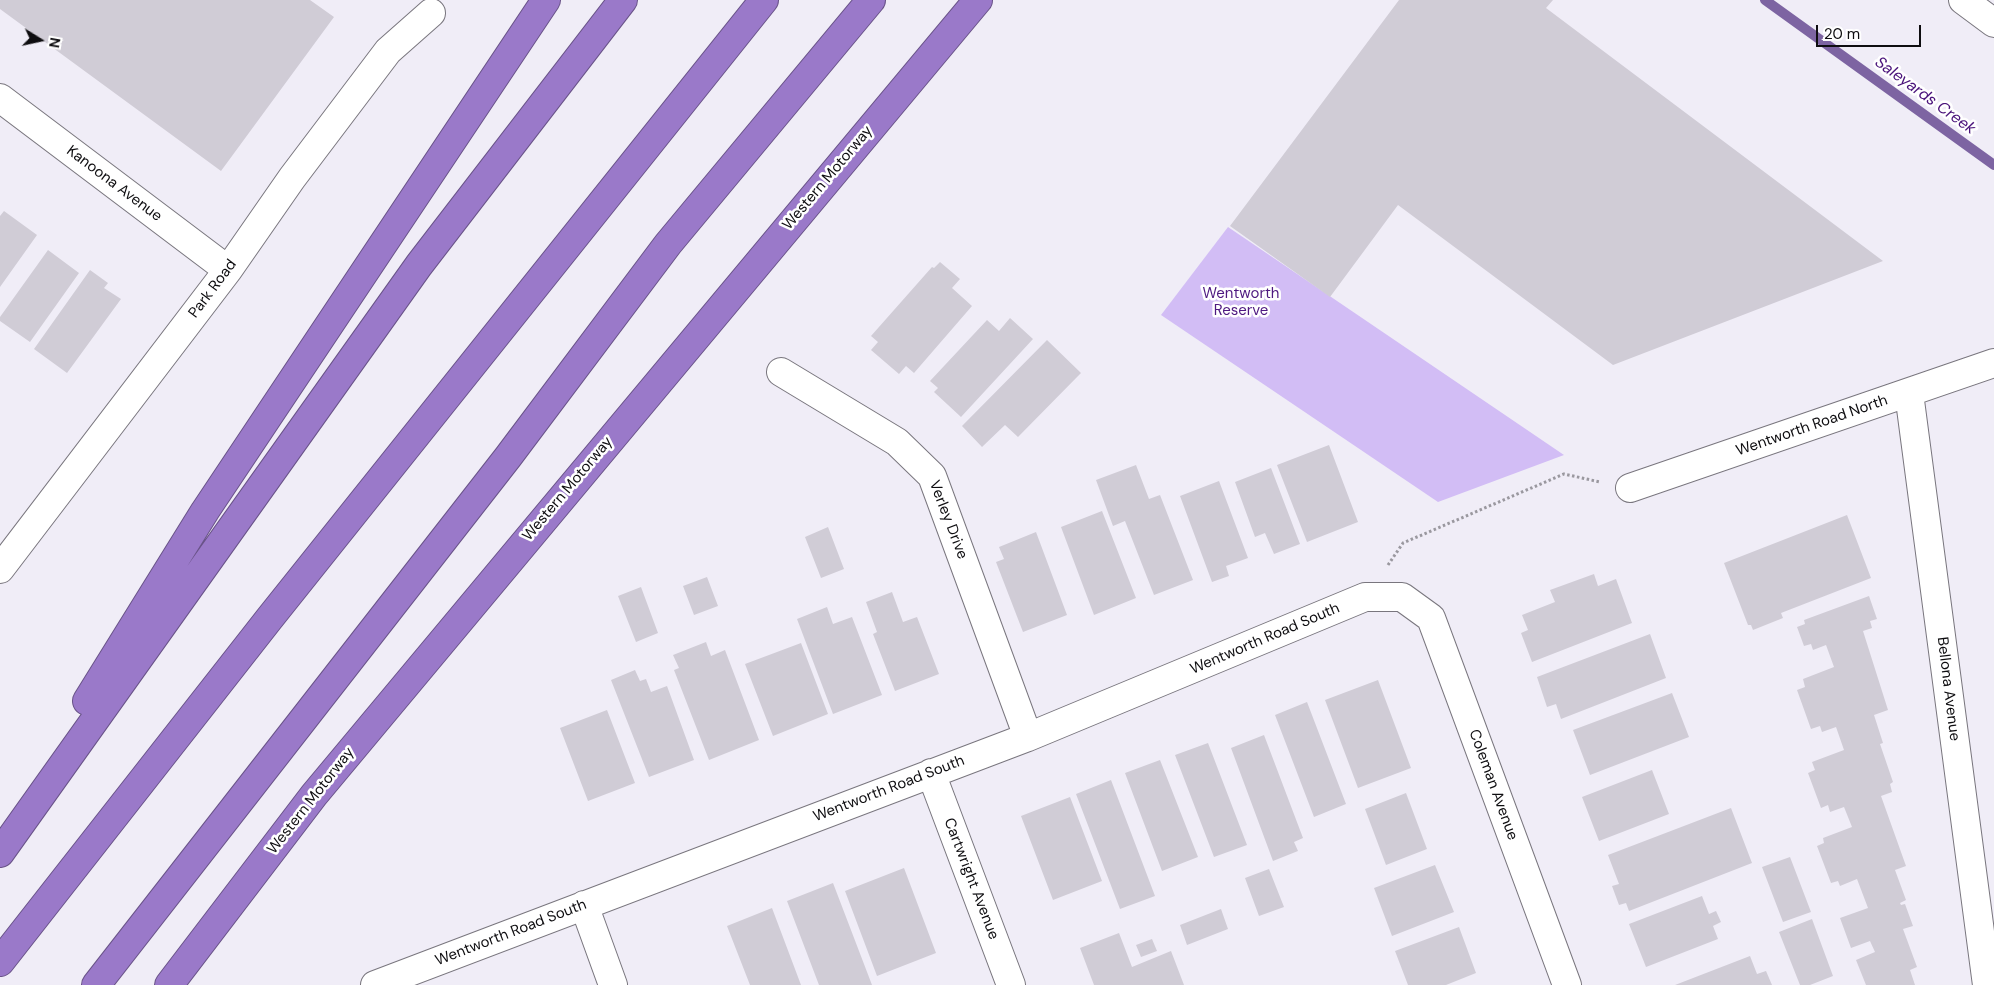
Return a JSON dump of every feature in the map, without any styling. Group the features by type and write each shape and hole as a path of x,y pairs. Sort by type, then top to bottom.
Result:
{"highway":[{"path":"0,843 205,511 546,0"},
{"path":"0,853 419,264 623,0"},
{"path":"723,52 746,0"},
{"path":"0,962 282,604 764,0"},
{"path":"96,985 508,457 668,244 871,0"},
{"name":"Western Motorway","path":"169,985 314,795 978,0"}],"street":[{"path":"1963,0 1994,22"},
{"name":"Park Road","path":"0,569 228,270 292,178 388,51 431,13"},
{"name":"Kanoona Avenue","path":"0,98 228,270"},
{"name":"Wentworth Road North","path":"1630,488 1994,363"},
{"name":"Verley Drive","path":"781,372 897,442 932,476 1028,737"},
{"name":"Bellona Avenue","path":"1910,392 1987,985"},
{"name":"Wentworth Road South","path":"375,985 1028,737 1366,597 1402,597"},
{"name":"Coleman Avenue","path":"1402,597 1431,618 1567,985"},
{"name":"Cartwright Avenue","path":"931,773 1011,985"},
{"path":"584,905 613,985"}],"path":[{"path":"1366,597 1403,543 1564,474 1630,488"}],"green space":[{"name":"Wentworth Reserve","path":"1228,227 1564,455 1438,502 1161,315"}],"building":[{"path":"0,0 310,0 334,17 221,171 0,9"},
{"path":"1399,0 1553,0 1546,8 1883,261 1613,365 1398,205 1330,297 1230,226"},
{"path":"4,211 37,235 0,287 0,216"},
{"path":"48,250 79,273 30,342 0,321 0,317"},
{"path":"940,262 960,279 952,288 972,306 914,373 906,366 899,374 871,350 878,342 871,336 932,267 934,268"},
{"path":"90,270 108,283 104,288 121,299 67,373 34,349"},
{"path":"1010,318 1033,339 961,417 934,392 938,388 930,381 987,320 999,331"},
{"path":"1047,340 1081,373 1018,437 1005,425 982,447 962,426"},
{"path":"1329,445 1358,522 1307,542 1277,465"},
{"path":"1136,465 1149,499 1160,495 1193,580 1154,595 1125,521 1113,526 1096,480"},
{"path":"1271,468 1300,544 1274,554 1265,533 1255,537 1235,482"},
{"path":"1219,481 1248,558 1226,566 1229,576 1212,582 1180,496"},
{"path":"1102,511 1136,598 1094,615 1061,527"},
{"path":"1847,515 1871,578 1781,613 1783,618 1753,630 1751,625 1748,625 1724,563"},
{"path":"828,527 844,569 821,578 805,537"},
{"path":"1036,532 1067,615 1023,632 996,562 1004,559 999,547"},
{"path":"1594,574 1598,586 1616,579 1632,623 1532,662 1521,633 1528,630 1522,615 1555,602 1550,590"},
{"path":"707,577 718,606 694,615 683,586"},
{"path":"641,587 658,633 636,642 618,596"},
{"path":"892,592 903,622 917,617 939,674 895,691 873,634 877,632 866,602"},
{"path":"1869,596 1877,619 1870,621 1872,628 1863,631 1888,710 1874,715 1883,743 1880,744 1893,782 1890,784 1892,792 1881,796 1906,866 1895,870 1906,900 1900,903 1901,905 1905,904 1913,926 1903,929 1917,967 1910,970 1915,985 1866,985 1856,960 1875,952 1870,941 1851,948 1840,918 1868,908 1857,879 1840,886 1838,881 1831,883 1817,846 1824,843 1823,838 1852,827 1844,807 1830,812 1828,805 1821,808 1808,773 1815,770 1812,762 1844,750 1836,727 1822,732 1820,726 1811,729 1797,690 1805,687 1803,679 1834,667 1826,645 1813,650 1811,644 1804,646 1797,627 1805,624 1804,620"},
{"path":"827,607 833,624 852,617 882,695 833,714 797,619"},
{"path":"1650,634 1666,678 1561,719 1556,704 1547,707 1537,677"},
{"path":"706,642 711,656 725,650 759,740 709,760 674,670 679,668 673,655"},
{"path":"801,643 828,714 773,736 745,664"},
{"path":"635,670 640,681 646,679 651,692 667,686 694,760 649,777 611,680"},
{"path":"1378,680 1411,768 1358,788 1325,700"},
{"path":"1672,693 1689,737 1590,775 1573,730"},
{"path":"1307,702 1346,804 1314,817 1275,715"},
{"path":"607,710 635,783 588,801 560,728"},
{"path":"1264,735 1303,838 1294,842 1298,851 1273,861 1231,748"},
{"path":"1208,743 1247,845 1214,857 1175,755"},
{"path":"1160,760 1198,857 1162,871 1125,773"},
{"path":"1652,770 1669,814 1599,841 1582,797"},
{"path":"1111,780 1155,896 1120,909 1076,794"},
{"path":"1406,793 1427,849 1386,865 1365,809"},
{"path":"1070,797 1102,881 1053,900 1021,816"},
{"path":"1731,808 1752,863 1629,911 1626,903 1619,905 1612,886 1619,884 1608,855"},
{"path":"1790,857 1811,912 1783,922 1762,867"},
{"path":"1435,865 1454,912 1392,936 1374,888"},
{"path":"904,868 936,953 877,976 845,891"},
{"path":"1269,869 1284,907 1259,916 1245,878"},
{"path":"833,883 872,985 819,985 787,901"},
{"path":"1702,896 1709,914 1716,911 1721,922 1713,926 1718,939 1646,967 1629,924"},
{"path":"772,908 801,985 750,985 727,926"},
{"path":"1221,909 1228,929 1187,945 1180,925"},
{"path":"1812,919 1833,976 1810,985 1800,985 1779,932"},
{"path":"1459,927 1476,973 1446,985 1408,985 1395,951"},
{"path":"1119,933 1132,967 1171,951 1184,985 1094,985 1080,948"},
{"path":"1152,939 1157,951 1141,957 1136,945"},
{"path":"1750,956 1757,974 1766,971 1772,985 1675,985"}],"waterway":[{"name":"Saleyards Creek","path":"1765,0 1994,165"}]}
